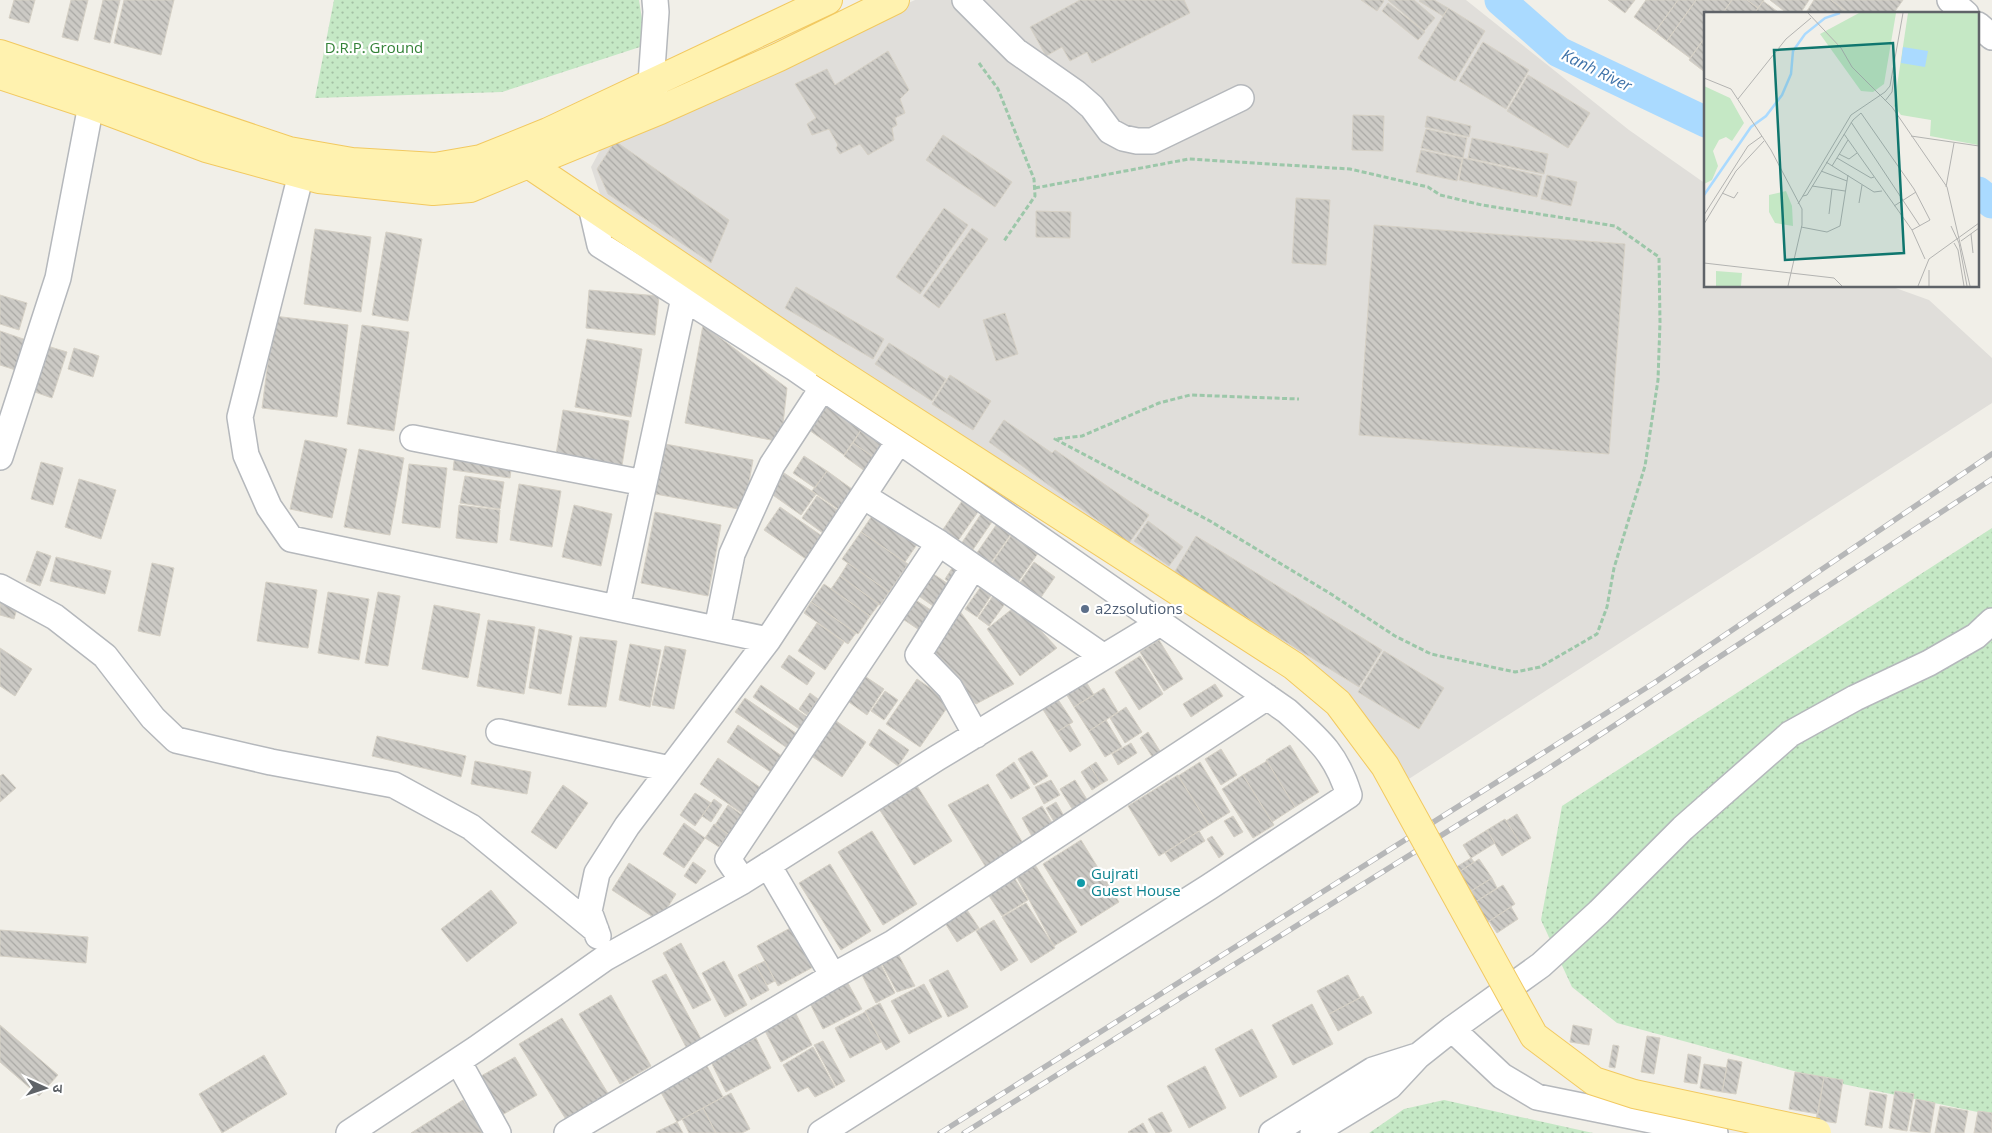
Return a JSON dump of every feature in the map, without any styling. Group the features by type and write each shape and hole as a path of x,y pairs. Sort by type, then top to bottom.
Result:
{"main road":[{"path":"0,54 289,151 352,162 435,168 481,159 548,132 828,0"},
{"path":"0,75 91,105 206,148 300,174 319,178 433,191 470,188 660,110 779,57 895,0"},
{"path":"506,149 591,206 823,375 1294,666 1338,702 1385,766 1534,1036 1594,1081 1634,1094 1817,1133"}],"street":[{"path":"1950,0 1964,12"},
{"path":"978,3 1016,51 1076,92 1092,107 1110,131 1123,138 1137,141 1152,141 1241,98"},
{"path":"660,4 651,83 660,110"},
{"path":"1980,27 1992,37"},
{"path":"0,457 58,278 91,105"},
{"path":"300,174 240,417 246,455 269,507 291,538 768,640"},
{"path":"591,206 600,245 684,298 823,375 899,441 1287,710 1322,742 1342,774 1349,795 821,1133"},
{"path":"617,608 684,298"},
{"path":"717,629 732,554 772,465 823,375"},
{"path":"413,438 644,483"},
{"path":"605,958 589,911 597,873 626,826 768,640 899,441"},
{"path":"863,496 939,543 1104,657"},
{"path":"743,881 728,859 939,543"},
{"path":"973,567 918,655 950,688 976,735"},
{"path":"0,587 55,617 105,656 153,718 176,740 394,785 471,828 596,930"},
{"path":"1313,1133 1390,1086 1418,1056 1541,965 1599,912 1683,828 1790,734 1855,698 1929,663 1976,636 1992,621"},
{"path":"349,1133 458,1061 605,958 743,881 976,735 1160,623"},
{"path":"567,1133 892,943 1267,697"},
{"path":"499,732 670,769"},
{"path":"768,865 833,976"},
{"path":"1452,1029 1502,1076 1537,1098 1715,1133"},
{"path":"1272,1133 1373,1070 1418,1056"},
{"path":"458,1061 498,1133"}],"path":[{"path":"978,63 998,89 1034,178 1035,196 1004,241"},
{"path":"1035,188 1189,159 1350,169 1428,187 1440,195 1482,205 1615,226 1659,257 1660,322 1658,380 1647,457 1614,568 1607,607 1597,634 1540,667 1515,672 1431,654 1395,636 1331,594 1210,521 1055,439 1082,436 1159,403 1190,395 1300,399"}],"shaded area":[{"path":"915,0 1466,0 1629,130 1704,183 1704,288 1896,288 1929,300 1992,358 1992,403 1401,784 1371,731 603,203 591,167 605,141"}],"green space":[{"name":"D.R.P. Ground","path":"334,0 639,0 646,45 502,92 315,98"},
{"path":"1992,528 1992,1115 1838,1083 1617,1023 1572,987 1541,920 1562,806"},
{"path":"1444,1100 1593,1133 1369,1133 1404,1109"}],"building":[{"path":"14,0 35,0 29,23 9,18"},
{"path":"71,0 88,0 78,41 62,37"},
{"path":"103,0 120,0 110,43 94,39"},
{"path":"124,0 174,0 161,55 114,43"},
{"path":"1080,0 1184,0 1190,13 1092,63 1087,52 1070,61 1062,47 1046,56 1030,27"},
{"path":"1361,0 1382,0 1384,1 1377,11"},
{"path":"1388,0 1414,0 1435,18 1424,31"},
{"path":"1420,0 1434,0 1448,8 1443,16"},
{"path":"1608,0 1635,0 1625,13"},
{"path":"1646,0 1678,0 1655,32 1634,17"},
{"path":"1678,0 1696,0 1667,41 1655,32"},
{"path":"1696,0 1732,0 1723,12 1704,12 1704,39 1690,58 1667,41"},
{"path":"1732,0 1747,0 1758,8 1755,12 1723,12"},
{"path":"1747,0 1764,0 1758,8"},
{"path":"1770,0 1809,0 1801,12 1785,12"},
{"path":"1814,0 1831,0 1847,12 1806,12"},
{"path":"1831,0 1903,0 1894,12 1847,12"},
{"path":"1763,1 1778,12 1755,12"},
{"path":"1388,3 1425,32 1418,40 1382,11"},
{"path":"1448,8 1485,31 1455,81 1418,58"},
{"path":"1704,39 1704,71 1689,60"},
{"path":"1483,42 1529,70 1506,109 1459,81"},
{"path":"888,51 909,90 900,99 905,113 895,118 897,125 892,128 894,140 868,155 860,144 840,154 836,148 838,145 829,129 812,135 807,124 816,118 795,84 827,69 835,85"},
{"path":"1528,75 1590,113 1568,148 1507,111"},
{"path":"1353,115 1384,116 1383,151 1352,150"},
{"path":"1427,116 1471,126 1469,137 1425,127"},
{"path":"1426,129 1467,138 1463,158 1421,148"},
{"path":"943,135 1012,182 995,207 926,160"},
{"path":"1472,138 1548,154 1544,174 1468,158"},
{"path":"615,141 729,220 711,263 608,194 597,169"},
{"path":"1421,150 1462,159 1457,181 1416,172"},
{"path":"1463,158 1542,176 1537,197 1459,180"},
{"path":"1547,175 1577,182 1571,206 1541,199"},
{"path":"1296,198 1330,200 1326,265 1292,263"},
{"path":"944,208 968,225 920,294 896,277"},
{"path":"1036,211 1071,212 1070,238 1036,237"},
{"path":"1374,225 1625,244 1609,454 1359,435"},
{"path":"972,228 988,239 939,308 923,296"},
{"path":"315,229 371,237 361,312 304,304"},
{"path":"386,232 422,239 408,321 372,315"},
{"path":"796,287 884,339 873,359 785,308"},
{"path":"589,290 659,296 655,335 586,328"},
{"path":"0,295 27,303 19,330 0,324"},
{"path":"1005,313 1018,354 996,361 983,320"},
{"path":"274,316 348,325 337,417 262,408"},
{"path":"362,325 409,332 394,431 347,424"},
{"path":"703,325 787,388 781,442 685,423"},
{"path":"0,331 35,343 25,373 0,365"},
{"path":"587,339 642,349 631,417 575,407"},
{"path":"889,343 946,379 932,401 875,364"},
{"path":"44,345 67,352 52,398 29,390"},
{"path":"74,348 99,356 93,377 68,369"},
{"path":"950,375 991,401 973,430 932,404"},
{"path":"819,401 861,430 844,455 802,425"},
{"path":"563,410 629,421 621,472 555,461"},
{"path":"1004,420 1052,453 1055,450 1149,515 1129,543 989,442"},
{"path":"861,430 884,445 875,458 853,443"},
{"path":"305,440 347,449 332,518 290,509"},
{"path":"853,443 878,460 869,474 844,456"},
{"path":"665,444 753,460 744,510 655,494"},
{"path":"359,449 404,458 390,535 344,527"},
{"path":"455,454 512,462 510,478 453,470"},
{"path":"804,456 827,471 815,488 793,473"},
{"path":"41,462 63,468 53,505 31,499"},
{"path":"409,464 447,468 440,528 402,523"},
{"path":"827,471 852,489 838,509 812,491"},
{"path":"784,473 816,494 801,515 770,493"},
{"path":"465,476 504,482 500,509 460,503"},
{"path":"79,479 116,490 101,539 65,527"},
{"path":"519,484 561,491 552,547 510,540"},
{"path":"817,496 843,514 827,536 802,518"},
{"path":"964,498 980,509 957,542 942,531"},
{"path":"459,505 500,510 497,543 456,538"},
{"path":"574,505 612,514 601,566 562,557"},
{"path":"987,505 998,513 970,554 959,547"},
{"path":"780,507 822,536 806,559 764,530"},
{"path":"876,510 920,540 905,562 861,532"},
{"path":"655,512 721,525 708,596 641,583"},
{"path":"1001,518 1015,528 988,567 974,557"},
{"path":"1148,521 1183,547 1169,566 1134,541"},
{"path":"1015,530 1041,549 1016,585 990,566"},
{"path":"861,532 908,564 889,592 842,559"},
{"path":"1196,536 1382,650 1359,687 1174,573"},
{"path":"37,551 51,556 40,586 26,581"},
{"path":"56,557 111,571 105,594 50,581"},
{"path":"956,562 963,567 952,584 945,579"},
{"path":"1034,562 1055,577 1035,606 1014,591"},
{"path":"152,563 174,568 160,636 138,631"},
{"path":"848,563 889,592 880,605 840,576"},
{"path":"925,568 951,586 936,608 910,590"},
{"path":"840,576 879,604 870,616 831,589"},
{"path":"985,581 996,588 977,617 965,609"},
{"path":"266,582 317,590 308,648 257,641"},
{"path":"824,584 870,616 858,634 811,602"},
{"path":"997,590 1009,598 989,626 978,618"},
{"path":"328,592 369,599 359,660 318,653"},
{"path":"378,592 400,596 388,666 365,663"},
{"path":"908,595 937,614 924,633 895,614"},
{"path":"0,600 18,605 14,619 0,615"},
{"path":"811,602 856,633 848,644 804,613"},
{"path":"434,605 480,614 468,678 422,669"},
{"path":"1017,605 1057,648 1020,676 987,629"},
{"path":"959,610 1014,684 976,704 922,654"},
{"path":"488,620 535,627 524,694 477,686"},
{"path":"817,623 844,642 825,670 798,651"},
{"path":"539,629 572,636 561,694 529,688"},
{"path":"580,637 617,641 606,707 568,705"},
{"path":"1159,640 1183,679 1164,691 1140,652"},
{"path":"630,644 661,650 650,707 619,700"},
{"path":"665,646 686,650 674,709 652,705"},
{"path":"0,648 32,669 15,696 0,686"},
{"path":"1384,651 1444,688 1419,729 1358,692"},
{"path":"789,655 815,673 807,685 781,667"},
{"path":"1140,656 1163,694 1139,710 1115,672"},
{"path":"863,675 884,689 867,715 846,700"},
{"path":"917,679 951,702 920,747 886,724"},
{"path":"1085,680 1094,695 1074,707 1065,692"},
{"path":"1215,684 1223,696 1191,717 1183,704"},
{"path":"761,685 813,721 805,733 753,697"},
{"path":"1104,688 1118,712 1089,731 1074,707"},
{"path":"885,691 898,700 884,720 871,711"},
{"path":"810,693 818,699 807,715 799,709"},
{"path":"745,698 803,738 793,752 735,712"},
{"path":"1057,698 1073,722 1057,732 1042,708"},
{"path":"1126,707 1142,732 1125,743 1110,718"},
{"path":"832,718 866,742 842,777 807,753"},
{"path":"1106,720 1122,747 1105,757 1089,731"},
{"path":"1069,724 1081,745 1070,752 1057,732"},
{"path":"738,725 786,759 775,775 727,742"},
{"path":"879,729 909,750 898,766 869,745"},
{"path":"1148,732 1163,756 1155,761 1140,738"},
{"path":"377,736 466,756 461,777 372,756"},
{"path":"1131,743 1137,753 1118,765 1112,754"},
{"path":"1290,745 1319,792 1295,807 1266,760"},
{"path":"1221,749 1237,775 1221,785 1205,759"},
{"path":"1032,751 1048,776 1034,785 1018,759"},
{"path":"718,758 761,788 743,814 700,784"},
{"path":"475,761 531,772 527,794 471,784"},
{"path":"1267,761 1295,807 1272,822 1243,775"},
{"path":"1014,762 1030,788 1011,799 996,775"},
{"path":"1096,762 1108,780 1101,784 1090,766"},
{"path":"1200,762 1230,812 1209,825 1178,776"},
{"path":"1090,766 1101,784 1092,790 1081,772"},
{"path":"3,774 16,788 0,802 0,776"},
{"path":"1178,775 1209,825 1159,856 1128,806"},
{"path":"1243,775 1274,825 1253,838 1222,789"},
{"path":"1051,780 1060,795 1044,804 1035,787"},
{"path":"1075,780 1091,806 1076,815 1060,789"},
{"path":"914,781 952,841 914,865 876,804"},
{"path":"988,784 1027,850 990,874 948,805"},
{"path":"563,785 588,803 556,849 531,832"},
{"path":"695,793 711,803 695,826 680,815"},
{"path":"714,799 722,805 711,822 702,816"},
{"path":"1056,802 1068,823 1059,830 1046,808"},
{"path":"728,805 745,817 732,837 715,825"},
{"path":"1042,806 1057,831 1035,842 1022,818"},
{"path":"1517,814 1531,838 1521,844 1506,821"},
{"path":"1233,816 1243,832 1234,837 1224,821"},
{"path":"1505,819 1521,844 1502,856 1487,830"},
{"path":"684,823 705,838 684,868 663,854"},
{"path":"714,824 728,834 719,847 705,838"},
{"path":"1487,830 1495,843 1471,858 1463,845"},
{"path":"872,831 917,904 883,925 838,852"},
{"path":"1199,831 1205,841 1171,862 1165,853"},
{"path":"1212,836 1224,854 1219,858 1207,839"},
{"name":"Gujrati Guest House","path":"1081,840 1119,902 1081,926 1043,864"},
{"path":"1471,858 1474,862 1456,874 1453,869"},
{"path":"1479,859 1492,878 1468,893 1456,874"},
{"path":"1032,860 1077,932 1054,946 1014,872"},
{"path":"693,862 706,871 696,884 684,876"},
{"path":"629,863 676,894 659,921 612,890"},
{"path":"830,864 871,931 841,950 799,883"},
{"path":"1010,871 1028,900 1002,916 984,888"},
{"path":"1492,878 1497,888 1472,904 1466,894"},
{"path":"1503,885 1515,904 1485,924 1472,904"},
{"path":"491,890 517,923 467,962 441,929"},
{"path":"1026,903 1055,948 1031,963 1002,917"},
{"path":"1511,907 1518,919 1497,933 1489,921"},
{"path":"967,910 979,928 957,942 945,923"},
{"path":"994,920 1018,960 1001,971 976,931"},
{"path":"794,926 815,966 778,986 757,946"},
{"path":"0,930 88,937 86,963 0,956"},
{"path":"681,943 711,1000 693,1009 663,953"},
{"path":"896,950 915,986 897,992 879,959"},
{"path":"877,957 895,993 876,1003 858,967"},
{"path":"724,961 747,1005 725,1017 702,973"},
{"path":"765,961 775,981 767,985 756,965"},
{"path":"756,965 769,990 751,1000 738,975"},
{"path":"948,970 968,1007 948,1017 929,980"},
{"path":"666,974 701,1039 686,1047 652,981"},
{"path":"1348,975 1360,998 1329,1014 1317,991"},
{"path":"844,976 862,1009 823,1029 806,996"},
{"path":"924,984 942,1017 909,1034 891,1001"},
{"path":"611,995 651,1066 620,1084 579,1014"},
{"path":"1363,996 1372,1013 1338,1031 1329,1014"},
{"path":"880,1003 900,1042 886,1050 865,1011"},
{"path":"1312,1004 1333,1044 1293,1065 1272,1025"},
{"path":"865,1012 881,1042 850,1058 835,1028"},
{"path":"796,1014 812,1045 781,1062 765,1031"},
{"path":"562,1018 609,1095 567,1121 519,1044"},
{"path":"0,1025 58,1075 39,1096 0,1062"},
{"path":"1573,1025 1592,1029 1589,1045 1570,1042"},
{"path":"1252,1029 1277,1077 1240,1097 1215,1049"},
{"path":"1647,1036 1660,1038 1654,1074 1641,1072"},
{"path":"756,1038 771,1068 726,1092 711,1062"},
{"path":"823,1041 845,1081 836,1086 814,1045"},
{"path":"1613,1045 1619,1046 1615,1068 1609,1067"},
{"path":"813,1047 835,1087 815,1097 808,1087 798,1092 783,1065"},
{"path":"1688,1054 1701,1057 1697,1084 1684,1082"},
{"path":"264,1055 287,1094 222,1133 199,1094"},
{"path":"515,1057 537,1095 502,1115 481,1076"},
{"path":"1728,1059 1742,1062 1736,1094 1722,1092"},
{"path":"704,1060 723,1097 677,1122 657,1085"},
{"path":"1704,1064 1727,1068 1722,1092 1700,1088"},
{"path":"1205,1066 1226,1108 1189,1128 1167,1086"},
{"path":"1795,1072 1824,1077 1818,1114 1789,1109"},
{"path":"1824,1077 1843,1080 1836,1123 1816,1120"},
{"path":"1895,1091 1914,1094 1907,1131 1889,1128"},
{"path":"1870,1092 1887,1095 1882,1128 1865,1125"},
{"path":"731,1093 750,1129 742,1133 716,1133 703,1108"},
{"path":"1916,1099 1935,1103 1930,1133 1910,1131"},
{"path":"463,1100 484,1133 411,1133"},
{"path":"1940,1106 1968,1111 1964,1133 1935,1133"},
{"path":"703,1108 716,1133 689,1133 682,1119"},
{"path":"1978,1111 1992,1113 1992,1133 1974,1133"},
{"path":"1162,1112 1172,1131 1156,1133 1148,1119"},
{"path":"677,1122 683,1133 656,1132"},
{"path":"1143,1123 1148,1133 1128,1132"}],"waterway":[{"name":"Kanh River","path":"1500,0 1559,52 1704,121"},
{"name":"Kanh River","path":"1980,194 1992,203"}],"railway":[{"path":"940,1133 1654,683 1992,454"},
{"path":"964,1133 1543,772 1992,479"}],"place":[{"name":"a2zsolutions","path":"1085,609"},
{"name":"Gujrati Guest House","path":"1081,883"}]}
